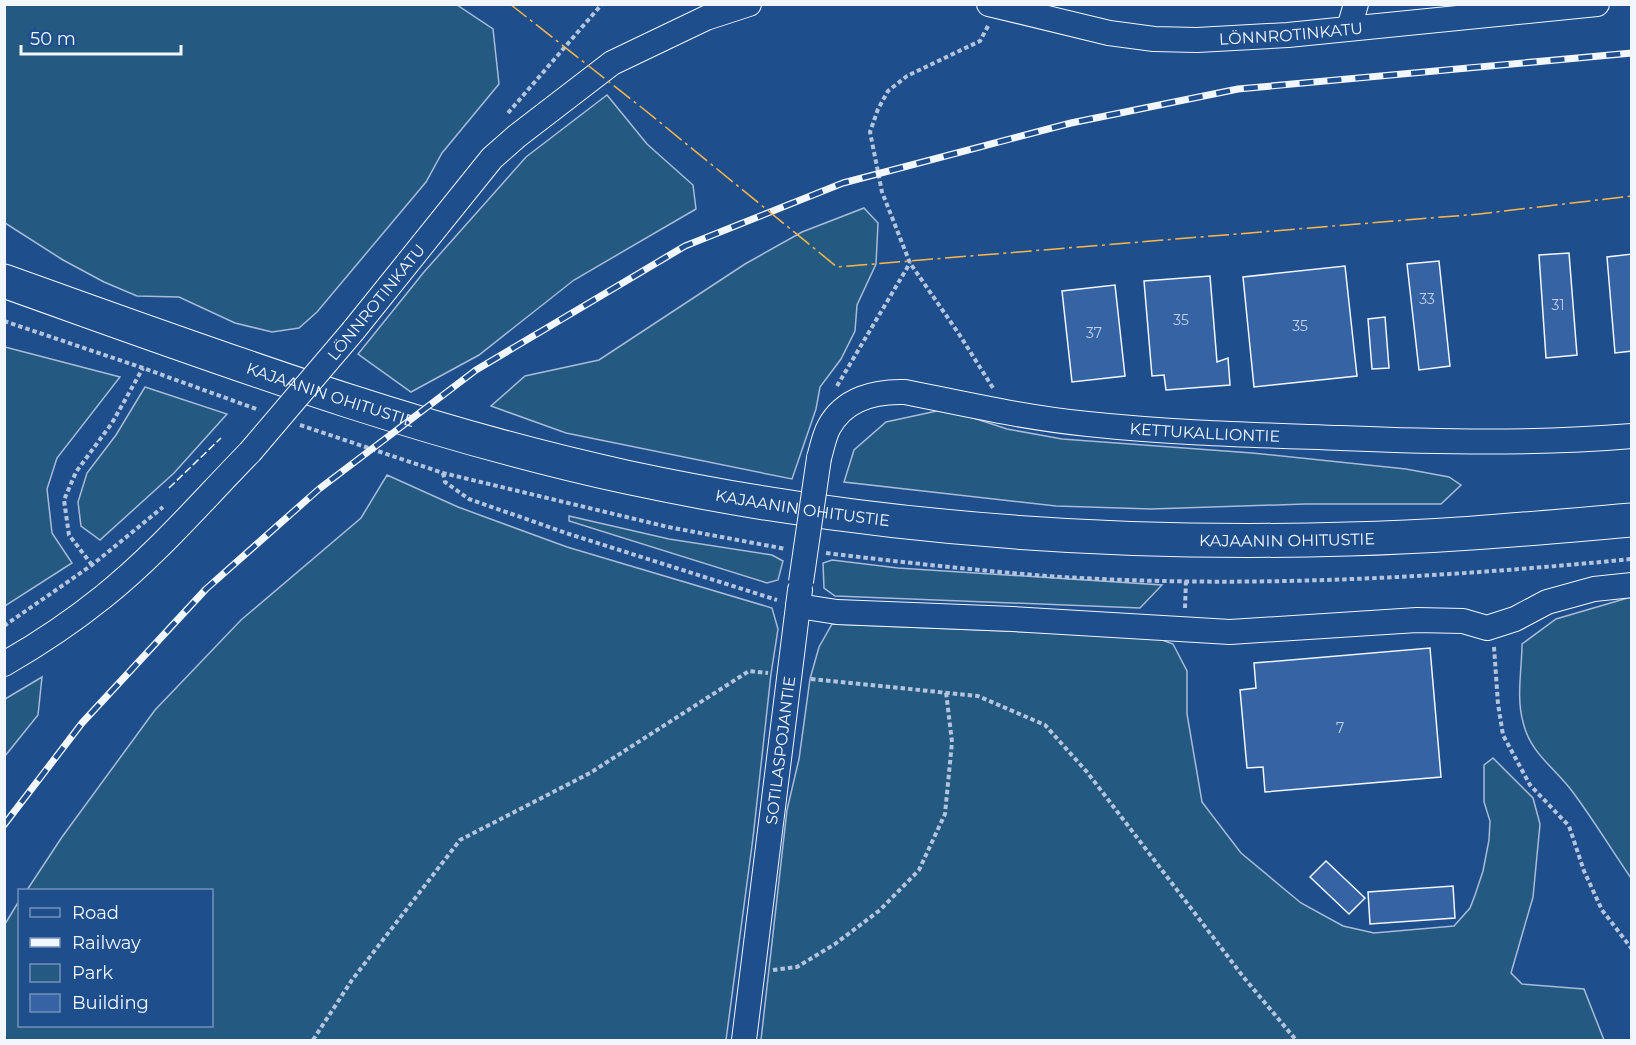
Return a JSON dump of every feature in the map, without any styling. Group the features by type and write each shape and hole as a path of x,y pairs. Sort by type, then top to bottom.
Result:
{"highway":[{"name":"KAJAANIN OHITUSTIE","path":"4,281 264,372 434,427 526,453 624,477 792,507 900,523 1103,538 1197,541 1349,539 1490,532 1632,520"}],"street":[{"name":"LÖNNROTINKATU","path":"4,664 42,642 104,596 150,554 250,452 353,332 492,158 612,63 706,18 748,4"},
{"path":"1349,28 1356,4"},
{"name":"LÖNNROTINKATU","path":"988,16 1036,10 1109,33 1154,39 1209,40 1288,35 1597,4"},
{"name":"KETTUKALLIONTIE","path":"819,458 828,428 839,412 860,398 889,391 1088,424 1275,436 1449,442 1632,436"},
{"name":"SOTILASPOJANTIE","path":"744,1041 801,582 819,458"},
{"path":"798,606 837,612 1013,619 1230,632 1417,620 1462,621 1487,628 1515,619 1547,602 1594,588 1632,585"}],"path":[{"path":"988,16 980,41 907,76 888,91 878,109 870,132 882,192 910,263 959,334 1008,412"},
{"path":"832,395 910,263"},
{"path":"92,565 69,535 64,500 76,472 112,423 144,368"},
{"path":"443,473 445,482 469,499 670,567 798,606"},
{"path":"4,626 92,565 171,500"},
{"path":"1487,628 1495,650 1498,704 1503,735 1530,785 1569,826 1584,871 1602,910 1632,949"},
{"path":"313,1041 352,980 460,840 590,774 749,671 978,696 1045,725 1087,772 1231,961 1296,1041"},
{"path":"752,969 796,967 806,962 835,944 880,910 919,870 945,814 952,742 946,692"}],"green space":[{"path":"4,5 457,5 493,29 499,84 442,153 426,182 317,312 299,328 272,332 235,323 179,297 137,296 104,282 63,260 5,223"},
{"path":"607,95 647,144 693,185 696,209 574,280 479,355 411,392 358,354 424,272 526,157"},
{"path":"864,208 878,223 876,264 857,305 855,331 841,359 820,387 816,409 792,479 566,433 491,406 525,376 599,360 745,264 802,232"},
{"path":"5,347 120,377 57,458 47,489 52,533 72,563 5,606"},
{"path":"145,387 227,414 174,473 100,540 81,526 78,502 87,473 116,435"},
{"path":"946,409 1007,429 1062,439 1252,453 1406,469 1449,477 1461,485 1441,504 1305,504 1151,509 1056,506 844,482 854,450 886,422"},
{"path":"387,475 458,507 567,547 772,608 778,629 726,1040 5,1040 5,924 18,903 18,1027 213,1027 213,889 28,889 62,837 155,710 241,620 361,518"},
{"path":"569,516 669,539 772,555 783,561 778,580 767,583 569,521"},
{"path":"832,560 898,568 1162,585 1140,608 835,596 824,588 823,563"},
{"path":"1632,597 1631,878 1572,791 1531,742 1523,722 1520,693 1522,644 1556,619"},
{"path":"832,624 1154,637 1173,644 1187,671 1187,714 1202,802 1241,853 1301,903 1343,926 1374,933 1454,926 1470,908 1483,871 1489,840 1490,821 1484,802 1484,765 1493,758 1533,798 1540,824 1533,897 1511,973 1522,984 1584,989 1604,1040 761,1040 787,810 799,759 810,679 819,647"},
{"path":"42,677 38,715 5,756 5,699"}],"building":[{"path":"1569,253 1577,355 1546,358 1539,255"},
{"path":"1632,254 1632,351 1615,353 1607,257"},
{"path":"1439,261 1450,366 1419,370 1407,264"},
{"path":"1345,266 1357,376 1254,387 1243,277"},
{"path":"1210,276 1217,362 1228,358 1230,385 1166,390 1164,375 1152,376 1144,281"},
{"path":"1115,285 1125,376 1072,382 1062,291"},
{"path":"1385,317 1389,368 1372,369 1368,319"},
{"path":"1430,648 1441,777 1265,792 1263,767 1247,768 1240,690 1256,688 1254,663"},
{"path":"1326,861 1365,898 1349,914 1310,877"},
{"path":"1453,886 1455,918 1370,924 1368,892"}],"railway":[{"path":"4,825 82,723 206,589 319,489 476,370 685,246 843,183 1071,123 1238,89 1632,53"}],"fence":[{"path":"169,488 221,438"}],"power":[{"path":"510,4 646,111 837,267 1479,214 1632,196"}]}
